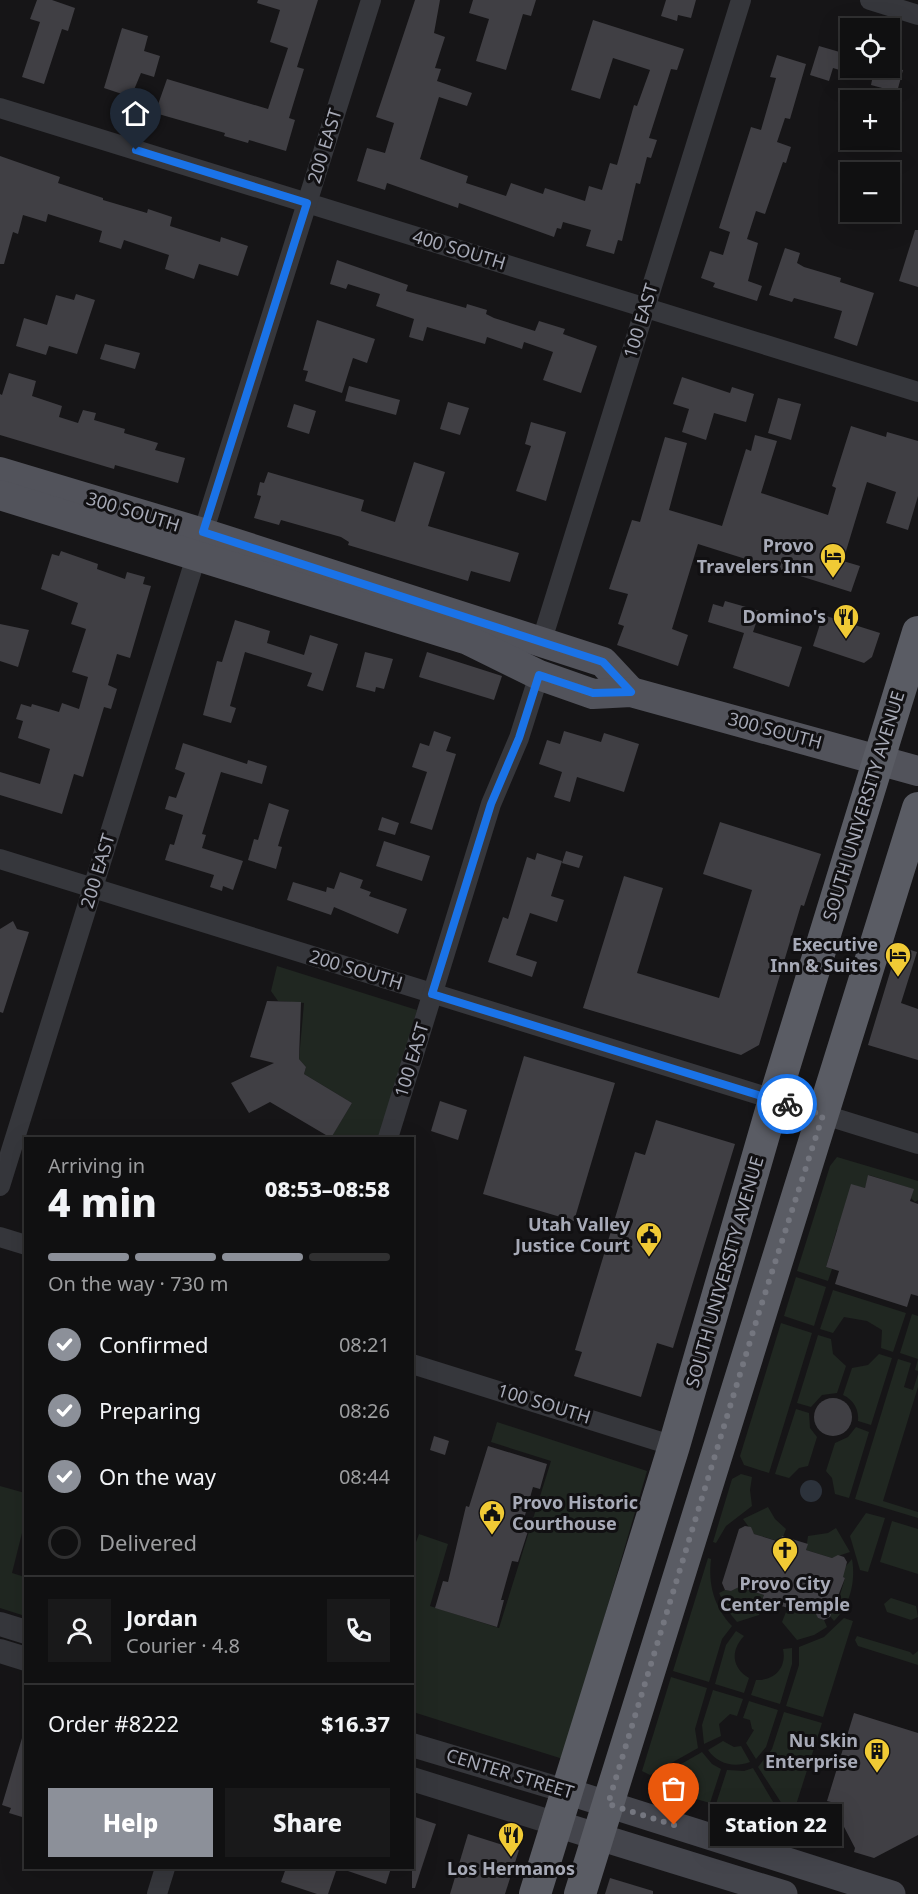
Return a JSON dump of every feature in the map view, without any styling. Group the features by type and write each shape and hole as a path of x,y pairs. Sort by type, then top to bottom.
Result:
{"highway":[{"name":"SOUTH UNIVERSITY AVENUE","path":"535,1894 674,1446 774,1100 918,632"},
{"path":"580,1894 760,1309 918,808"}],"main road":[{"name":"300 SOUTH","path":"0,472 468,640 539,675 593,693 631,692 918,771"},
{"name":"300 SOUTH","path":"0,495 199,545 603,662 631,692"},
{"name":"CENTER STREET","path":"562,1807 603,1820"},
{"path":"603,1820 784,1894"},
{"path":"603,1820 892,1894"}],"street":[{"name":"200 EAST","path":"0,1186 371,0"},
{"name":"100 EAST","path":"541,643 741,0"},
{"path":"870,0 918,15"},
{"name":"400 SOUTH","path":"0,108 918,392"},
{"name":"100 EAST","path":"388,1137 491,804 519,738 539,675"},
{"name":"200 SOUTH","path":"0,859 918,1144"},
{"path":"0,1237 24,1244"},
{"name":"100 SOUTH","path":"414,1365 674,1446"},
{"path":"0,1624 24,1631"},
{"path":"0,1651 24,1658"},
{"name":"CENTER STREET","path":"414,1746 562,1807"},
{"name":"CENTER STREET","path":"414,1779 562,1807"},
{"path":"157,1894 165,1869"}],"shaded area":[{"path":"277,966 417,1010 379,1137 332,1136 352,1103 304,1074 306,1067 299,1059 304,1003 278,1001 271,991"},
{"path":"837,1157 918,1181 918,1200 915,1202 911,1198 913,1189 869,1175 865,1188 851,1185 850,1232 837,1229 826,1267 832,1269 828,1281 797,1271 830,1166"},
{"path":"796,1277 826,1287 814,1326 784,1316"},
{"path":"833,1290 906,1313 893,1352 881,1348 882,1330 867,1321 844,1317 833,1333 820,1329"},
{"path":"912,1314 918,1316 918,1359 900,1353"},
{"path":"781,1323 812,1333 769,1473 744,1465 740,1456"},
{"path":"818,1335 831,1339 833,1354 846,1366 837,1393 822,1395 811,1407 797,1403"},
{"path":"879,1354 892,1358 871,1425 858,1421 855,1406 843,1395 852,1368 868,1365"},
{"path":"898,1359 911,1363 904,1387 913,1390 918,1374 918,1387 883,1501 918,1512 918,1518 855,1499"},
{"path":"796,1409 809,1413 810,1428 817,1437 808,1466 799,1468 789,1478 775,1474"},
{"path":"497,1422 647,1471 563,1759 414,1712 414,1548 419,1534 448,1544 430,1606 499,1628 551,1461 491,1442"},
{"path":"856,1427 869,1432 849,1498 835,1494 832,1478 826,1471 835,1443 848,1437"},
{"path":"741,1474 752,1477 750,1490 752,1506 726,1526 716,1543 713,1542 732,1479"},
{"path":"811,1480 819,1483 822,1491 819,1499 811,1502 803,1499 800,1491 803,1483"},
{"path":"0,1486 24,1493 24,1525 12,1573 24,1577 24,1616 0,1608"},
{"path":"768,1507 775,1519 786,1529 781,1542 754,1534 743,1519"},
{"path":"866,1513 885,1518 868,1572 860,1570 850,1536"},
{"path":"892,1521 918,1529 918,1574 880,1562"},
{"path":"836,1528 850,1552 832,1558 806,1550 808,1536 828,1533"},
{"path":"708,1558 711,1559 710,1577 714,1595 721,1611 732,1626 722,1639 709,1682 673,1671"},
{"path":"852,1559 853,1576 848,1600 834,1621 830,1616 830,1600 838,1602 845,1578 838,1575"},
{"path":"738,1587 764,1595 759,1615 737,1622 728,1611 719,1593"},
{"path":"891,1598 916,1606 918,1617 911,1620 887,1612 884,1604"},
{"path":"790,1602 816,1610 818,1618 824,1620 827,1627 814,1635 797,1640 782,1622"},
{"path":"844,1618 853,1621 823,1717 786,1706 799,1665 799,1647 824,1637"},
{"path":"736,1631 744,1636 736,1647 735,1659 739,1669 749,1678 744,1693 715,1684 726,1645"},
{"path":"857,1636 910,1652 913,1655 918,1651 918,1665 858,1646 855,1640"},
{"path":"792,1648 792,1664 780,1704 751,1695 756,1680 769,1678 778,1672 783,1662 783,1649"},
{"path":"671,1677 707,1688 695,1729 698,1748 650,1775 642,1771"},
{"path":"713,1690 743,1699 737,1716 730,1714 719,1724 721,1736 704,1744 702,1725"},
{"path":"749,1701 778,1710 766,1747 756,1759 746,1743 754,1730 750,1720 743,1718"},
{"path":"784,1712 822,1723 796,1805 784,1807 758,1767 772,1749"},
{"path":"723,1741 734,1747 741,1746 750,1762 732,1765 717,1759 708,1750"},
{"path":"702,1752 712,1764 721,1769 710,1803 657,1788 657,1778"},
{"path":"753,1768 785,1822 783,1825 716,1804 727,1770 744,1771"}],"building":[{"path":"37,0 52,0 75,8 68,31 62,29 44,84 22,77 40,22 30,19"},
{"path":"258,0 318,0 297,67 304,69 289,118 295,120 286,151 249,140 248,143 224,136 225,133 155,113 167,79 268,109 288,48 270,42 280,10 257,3"},
{"path":"415,0 440,0 434,33 445,37 435,68 441,69 437,81 472,93 467,106 439,97 420,159 468,176 466,183 506,196 511,183 543,194 545,188 585,201 589,186 602,190 610,163 617,165 634,105 637,106 650,70 613,58 600,99 571,90 593,20 684,49 677,70 671,69 649,138 657,140 651,158 647,157 640,184 636,183 622,241 618,240 614,254 586,246 591,230 563,222 561,229 557,228 554,237 459,203 458,208 387,183 385,190 357,181 367,148 385,153 394,123 376,117"},
{"path":"473,0 536,0 531,16 523,14 506,70 476,61 489,19 469,13"},
{"path":"666,0 696,0 691,18 678,15 677,21 661,16"},
{"path":"122,28 148,36 144,51 160,56 154,77 141,73 131,97 104,88"},
{"path":"819,46 840,52 840,70 833,68 829,81 810,75"},
{"path":"777,55 806,64 790,119 785,118 777,142 791,147 786,163 783,162 765,214 756,211 747,239 758,243 748,281 762,286 757,301 713,287 715,283 701,278 710,251 723,255 730,232 719,228 751,127 761,130 776,78 770,77"},
{"path":"900,69 903,70 898,90 871,85 872,80 866,78 900,78"},
{"path":"0,156 60,177 58,183 103,198 103,200 147,213 148,209 172,217 170,226 220,242 221,237 248,246 238,276 199,264 194,279 165,269 169,255 124,240 121,249 99,242 102,231 48,214 46,222 23,215 18,234 13,232 4,264 0,264"},
{"path":"915,230 918,230 918,287 899,281"},
{"path":"785,248 800,253 797,263 804,267 841,278 840,282 874,293 857,346 834,338 842,311 794,298 792,302 769,295"},
{"path":"337,260 408,285 406,291 466,308 467,304 487,310 486,314 494,318 535,331 539,321 565,329 563,334 597,346 581,393 543,380 553,352 524,342 522,349 487,337 485,344 427,327 423,341 409,337 414,319 376,306 380,294 348,284 346,289 330,284"},
{"path":"76,294 95,300 77,354 49,346 46,355 16,346 24,318 47,325 56,295 74,300"},
{"path":"317,320 375,339 367,363 353,358 342,393 305,381 308,371 303,370"},
{"path":"105,344 140,353 135,369 100,359"},
{"path":"9,373 36,381 32,396 62,406 59,417 78,423 83,410 96,413 94,420 125,429 124,433 158,443 155,450 185,458 178,483 115,465 114,469 0,435 0,394 2,395"},
{"path":"682,377 730,393 732,387 754,394 746,422 714,413 706,440 682,432 689,409 673,404"},
{"path":"349,386 400,400 396,415 345,401"},
{"path":"778,398 801,404 791,440 768,433"},
{"path":"448,402 469,408 460,435 440,429"},
{"path":"294,404 316,411 309,434 287,427"},
{"path":"531,422 566,432 546,501 516,491 531,446 525,444"},
{"path":"851,426 886,437 887,432 918,441 918,496 908,530 886,523 896,492 867,482 843,561 860,566 851,592 698,544 672,629 688,635 678,666 617,645 624,626 618,624 628,594 609,589 632,520 640,522 665,437 687,443 669,510 722,526 746,449 751,451 755,435 777,441 761,493 828,515 836,488 832,486"},
{"path":"414,462 445,472 428,526 519,553 510,582 471,571 468,581 348,545 349,542 341,537 281,520 279,525 254,518 261,496 257,495 260,482 264,483 268,472 364,500 361,511 395,522"},
{"path":"61,551 98,564 97,569 125,579 127,572 145,577 143,584 151,586 130,658 117,654 108,685 117,689 111,709 104,707 83,777 74,774 62,814 0,795 0,772 40,784 50,749 18,738 23,721 16,719 21,704 31,707 32,704 59,712 62,703 79,709 88,677 72,672 86,629 71,624 78,603 41,589 52,554 59,556"},
{"path":"725,601 760,611 753,632 802,647 789,687 733,668 744,633 708,622 713,604 723,607"},
{"name":"Domino's","path":"823,615 880,633 872,657 864,663 813,646"},
{"path":"235,620 270,631 267,643 304,655 310,635 338,644 323,691 307,686 312,673 245,652 230,706 236,708 231,723 203,715 217,661 222,662"},
{"path":"0,624 29,630 18,667 0,661"},
{"path":"365,652 393,659 384,689 376,687 375,692 356,687"},
{"path":"427,652 502,676 494,700 419,677"},
{"path":"434,731 451,737 446,751 456,754 432,830 410,823 427,772 412,767 420,743 429,746"},
{"path":"564,731 601,742 604,733 639,744 624,792 577,777 570,802 554,797 562,772 539,764 547,740 560,744"},
{"path":"183,743 247,764 248,760 267,766 262,784 221,772 202,834 206,835 202,848 243,861 233,890 223,886 222,891 210,887 214,875 165,860 170,844 174,845 183,815 165,809 169,796 176,798 185,773 175,769"},
{"path":"269,803 289,810 278,846 282,847 276,869 248,860 254,839 258,840"},
{"path":"382,817 399,823 395,835 378,830"},
{"path":"720,822 821,854 804,906 801,905 759,1045 741,1055 583,1008 624,876 663,888 637,973 719,998 752,890 703,874"},
{"path":"384,841 430,856 422,881 376,866"},
{"path":"566,851 583,856 579,868 562,863"},
{"path":"537,853 562,861 551,896 564,900 557,922 530,913 516,955 537,962 532,977 488,962 503,917 508,919 527,857 535,860"},
{"path":"340,872 363,880 360,888 371,892 369,896 407,909 398,934 334,907 331,915 287,900 293,882 326,892 327,887 334,889"},
{"path":"13,921 17,929 29,932 3,1013 0,1012 0,929"},
{"name":"Executive Inn & Suites","path":"898,946 917,952 901,1003 918,1009 918,1060 868,1045"},
{"path":"267,1001 301,1002 299,1059 306,1067 304,1074 352,1103 332,1137 270,1102 249,1113 231,1083 274,1063 250,1057"},
{"path":"524,1056 615,1083 574,1221 483,1194"},
{"path":"440,1101 467,1110 458,1140 431,1131"},
{"path":"656,1120 735,1144 673,1348 657,1343 641,1397 574,1376 582,1352 575,1350 635,1152 645,1155"},
{"path":"868,1175 914,1189 910,1201 918,1204 918,1296 911,1294 907,1307 835,1284 839,1271 826,1267 851,1184 865,1188"},
{"path":"833,1398 847,1403 852,1417 847,1431 833,1436 819,1431 814,1417 819,1403"},
{"path":"434,1436 449,1441 445,1455 430,1450"},
{"name":"Provo Historic Courthouse","path":"488,1446 547,1464 540,1489 533,1487 522,1526 529,1528 518,1562 512,1561 501,1600 504,1600 497,1627 435,1608 443,1581 448,1582 466,1506 469,1507"},
{"name":"Provo City Center Temple","path":"745,1526 751,1527 754,1534 780,1542 782,1536 808,1544 806,1550 832,1558 838,1555 844,1557 847,1562 843,1577 845,1578 830,1617 824,1620 818,1618 814,1610 790,1602 788,1608 762,1600 764,1595 739,1587 731,1591 725,1590 722,1583 739,1529"},
{"name":"Nu Skin Enterprise","path":"854,1713 918,1733 918,1835 874,1858 854,1852 855,1848 831,1802 827,1801"},
{"path":"22,1738 24,1738 24,1812 22,1817 9,1813 11,1808 2,1805"},
{"path":"414,1817 436,1824 415,1888 412,1888"},
{"path":"468,1834 519,1850 505,1894 450,1894"},
{"path":"286,1869 337,1869 328,1894 317,1894 281,1882"},
{"path":"345,1869 391,1869 386,1884"},
{"path":"610,1878 653,1891 653,1894 605,1894"}],"way so far":[{"path":"674,1825 608,1804 720,1437 823,1115 787,1104"}],"place":[{"name":"Provo Travelers Inn","path":"833,579"},
{"name":"Domino's","path":"846,640"},
{"name":"Executive Inn & Suites","path":"898,978"},
{"name":"Utah Valley Justice Court","path":"649,1258"},
{"name":"Provo Historic Courthouse","path":"492,1536"},
{"name":"Provo City Center Temple","path":"785,1573"},
{"name":"Nu Skin Enterprise","path":"877,1774"},
{"name":"Station 22","path":"674,1825"},
{"name":"Los Hermanos","path":"511,1858"}],"route":[{"path":"136,150 307,203 203,532 603,662 631,692 593,693 539,675 519,738 491,804 432,994 787,1104"}]}
